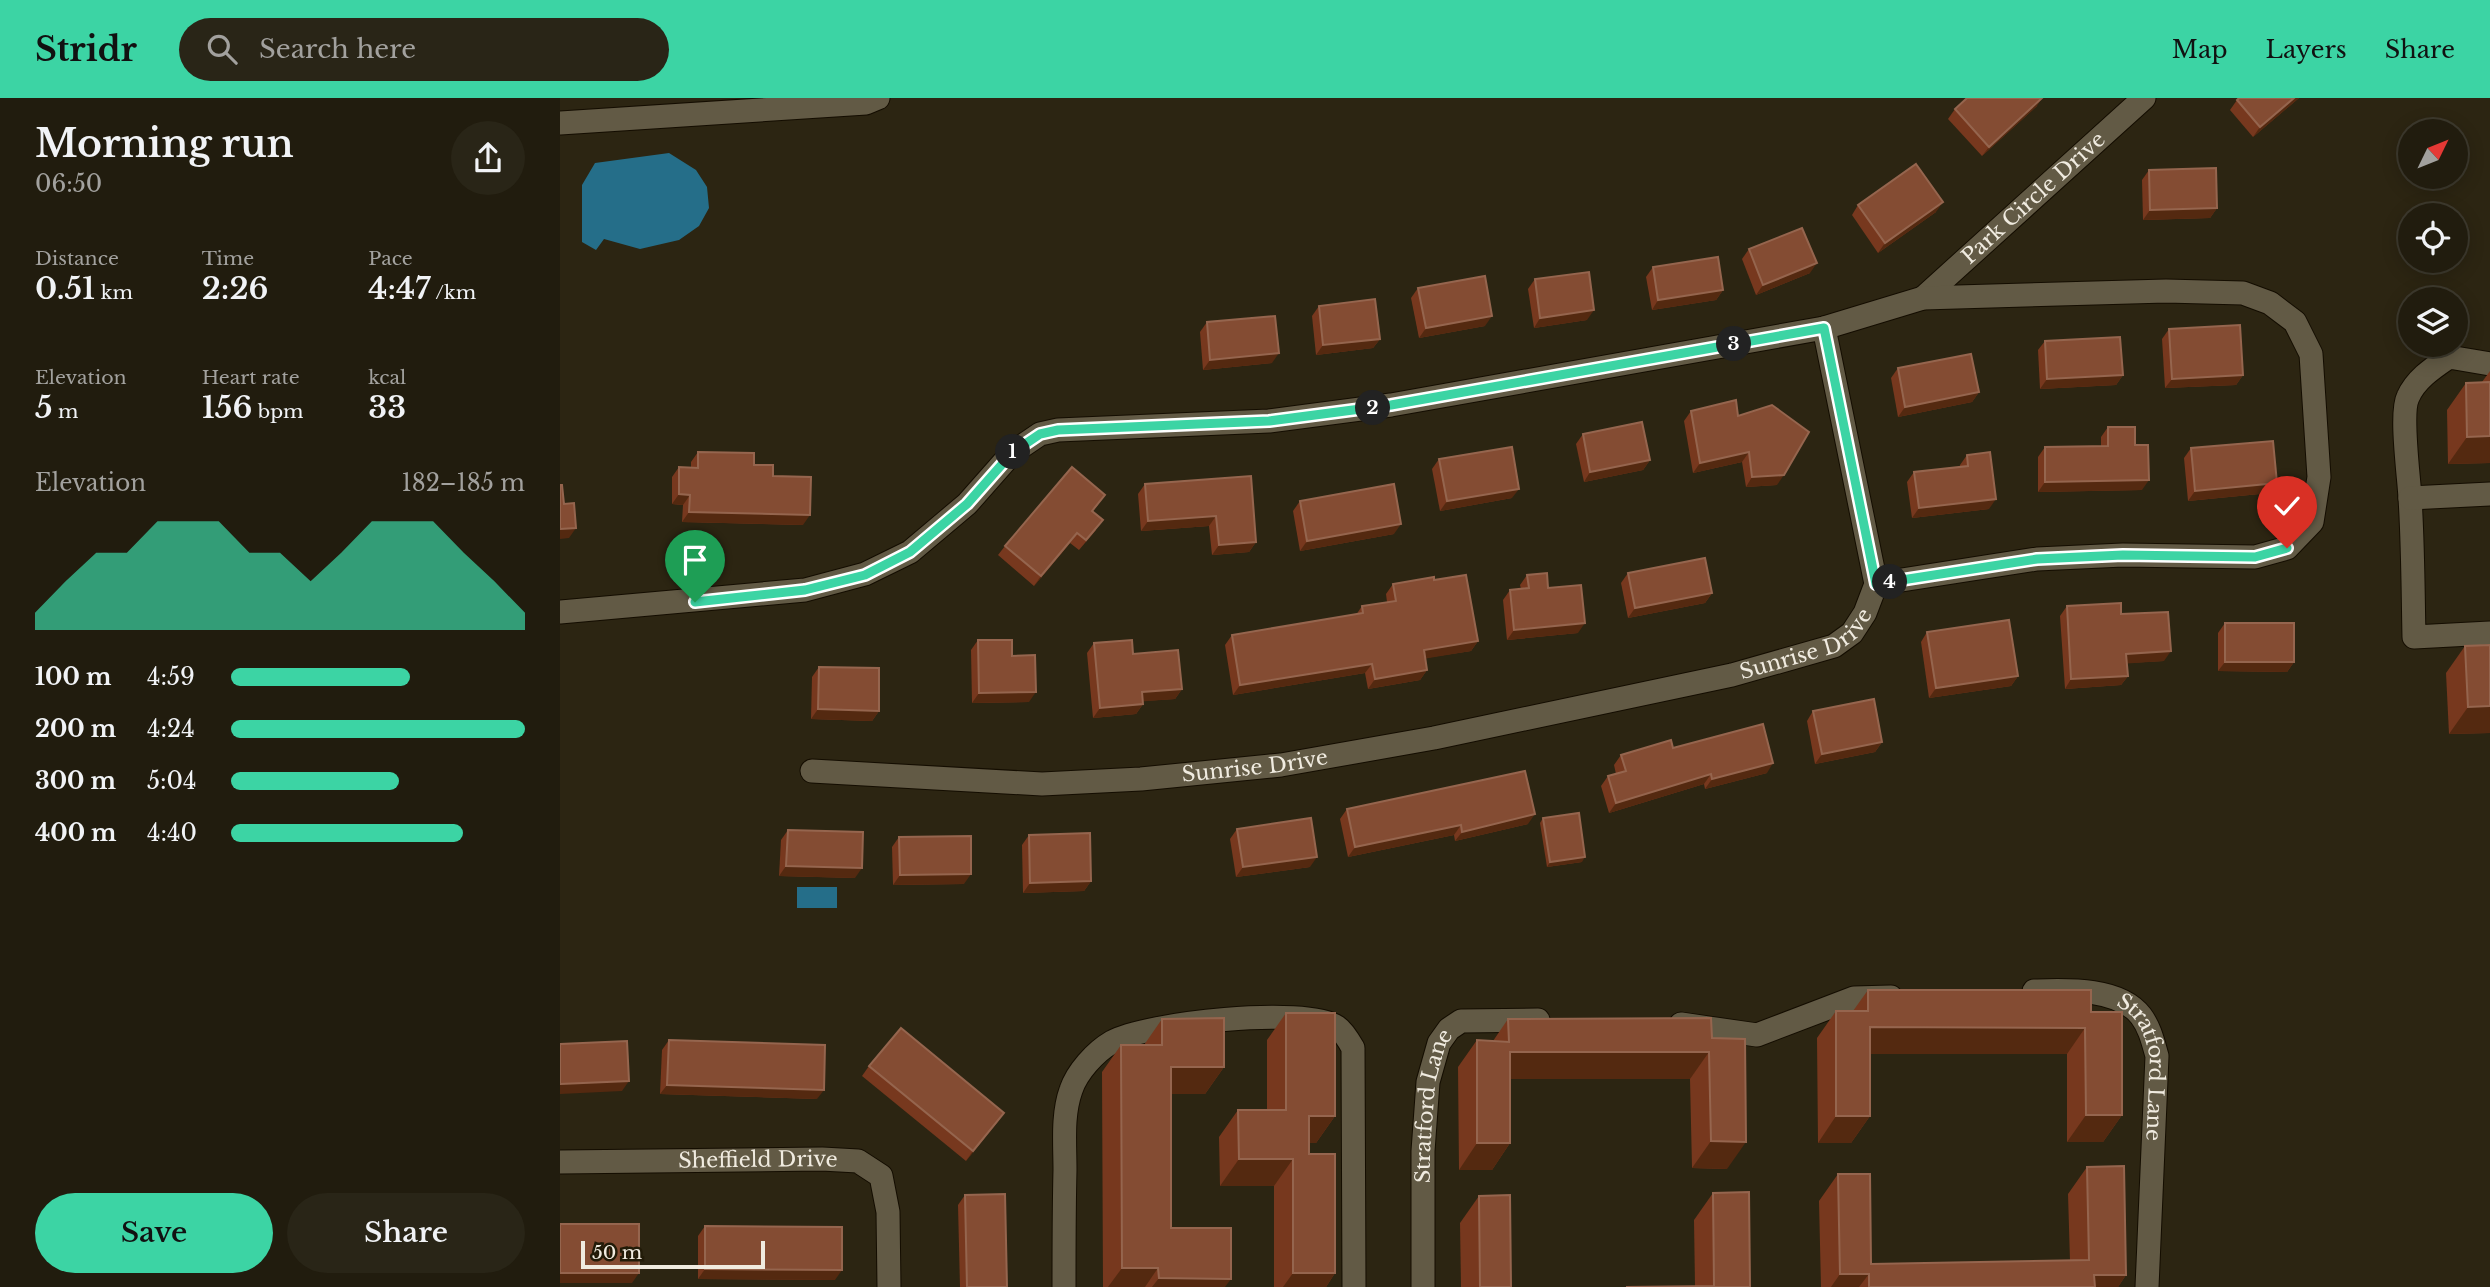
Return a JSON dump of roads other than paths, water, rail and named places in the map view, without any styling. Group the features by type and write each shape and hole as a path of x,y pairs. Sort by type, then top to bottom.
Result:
{"street":[{"path":"560,123 866,103 878,98"},
{"name":"Park Circle Drive","path":"1923,298 2144,98"},
{"name":"Sunrise Drive","path":"812,771 1042,784 1141,779 1281,765 1434,738 1732,675 1834,646 1852,633 1876,584 2037,559 2123,555 2255,557 2287,548 2312,522 2319,477 2311,354 2295,322 2270,303 2243,292 2165,291 1923,298"},
{"path":"560,612 695,602 805,590 865,575 910,552 967,504 1012,453 1040,434 1269,421 1391,405 1824,328 1923,298"},
{"path":"1824,328 1876,584"},
{"path":"2490,364 2449,357 2423,377 2406,400 2414,637 2490,633"},
{"path":"2410,498 2490,494"},
{"name":"Stratford Lane","path":"2012,992 2064,990 2099,993 2124,1003 2140,1014 2151,1034 2157,1056 2147,1287"},
{"path":"1659,1022 1699,1025 1757,1035 1854,998 1907,996"},
{"path":"1064,1287 1065,1120 1071,1090 1079,1075 1097,1053 1112,1042 1131,1034 1248,1017 1320,1020 1338,1028 1353,1048 1354,1287"},
{"name":"Stratford Lane","path":"1423,1287 1423,1152 1428,1082 1438,1043 1449,1029 1461,1021 1553,1020"},
{"name":"Sheffield Drive","path":"560,1162 822,1159 858,1161 881,1176 888,1212 889,1287"}],"water":[{"path":"669,153 696,170 707,187 709,208 699,226 679,240 640,249 604,239 596,250 582,242 582,185 595,163"},
{"path":"797,887 837,887 837,908 797,908"}]}
